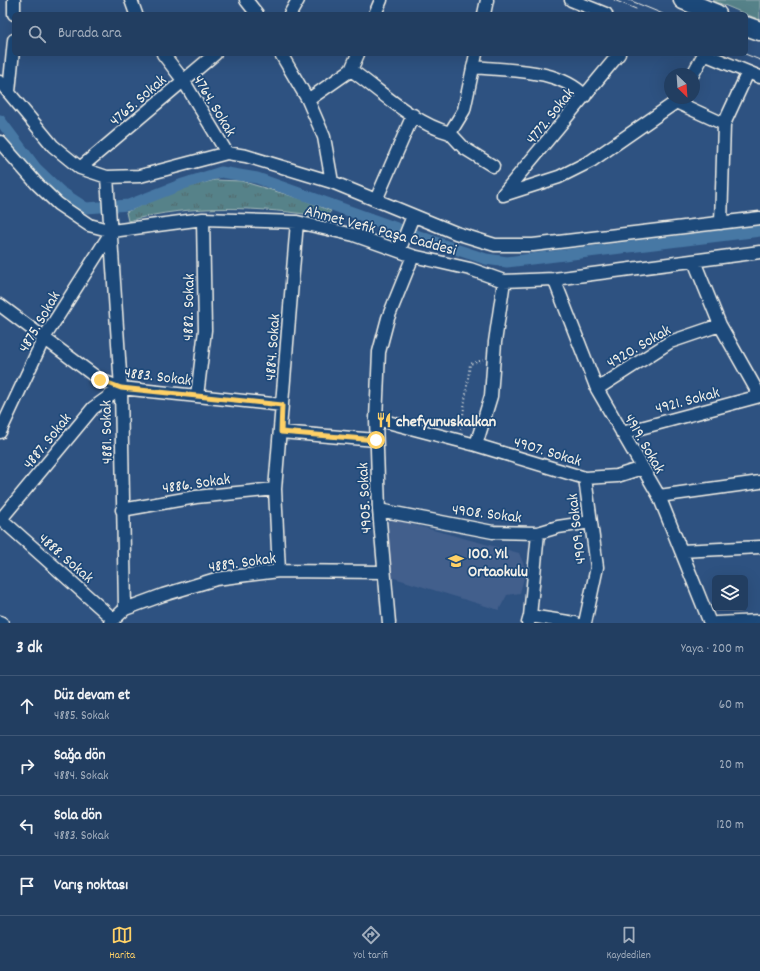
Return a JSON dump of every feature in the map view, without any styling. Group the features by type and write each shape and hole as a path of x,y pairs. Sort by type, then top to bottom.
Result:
{"highway":[{"path":"683,0 713,12"},
{"path":"748,27 760,31"}],"street":[{"path":"14,0 14,12"},
{"path":"131,0 135,12"},
{"path":"246,0 255,12"},
{"path":"291,12 298,0"},
{"path":"376,12 381,0"},
{"path":"484,12 487,0"},
{"path":"571,0 601,12"},
{"path":"9,92 12,56"},
{"name":"4764. Sokak","path":"165,56 183,80 227,153"},
{"name":"4765. Sokak","path":"80,168 213,56"},
{"path":"282,56 308,100 324,137 332,182"},
{"path":"308,100 352,70 357,56"},
{"path":"450,133 464,110 476,56"},
{"name":"4772. Sokak","path":"617,56 503,195 558,177 591,161 672,104"},
{"path":"696,68 703,56"},
{"path":"709,56 760,77"},
{"path":"473,67 538,74 567,81 585,96"},
{"path":"352,70 413,116 433,128 450,133 464,148 493,166"},
{"path":"721,223 724,124 748,72"},
{"path":"0,82 53,146 80,168 107,177 140,176 227,153 246,156 332,182 376,200 409,226 456,233 495,245 533,245 760,218"},
{"path":"686,104 724,124"},
{"path":"376,200 413,116"},
{"name":"Ahmet Vefik Paşa Caddesi","path":"2,149 58,204 89,225 112,231 203,219 297,222 354,235 413,256 470,269 504,280 554,279 760,252"},
{"name":"4881. Sokak","path":"107,177 112,231 121,388 122,510 125,609"},
{"name":"4882. Sokak","path":"197,396 205,330 203,219"},
{"name":"4884. Sokak","path":"279,571 275,489 281,432 297,222"},
{"path":"399,251 409,226"},
{"name":"4875. Sokak","path":"0,432 44,338 112,231"},
{"name":"4905. Sokak","path":"389,623 378,510 376,419 379,352 388,318 413,256"},
{"path":"694,261 720,325 760,396"},
{"name":"4919. Sokak","path":"554,279 597,389 659,496 710,623"},
{"path":"476,445 492,396 494,357 504,280"},
{"name":"4883. Sokak","path":"0,305 100,380 121,388 282,405"},
{"name":"4920. Sokak","path":"597,389 670,342 720,325"},
{"name":"4887. Sokak","path":"1,519 93,408 121,388"},
{"name":"4921. Sokak","path":"622,433 760,396"},
{"name":"4907. Sokak","path":"376,419 476,445 585,478 616,476 642,468"},
{"path":"281,432 376,440"},
{"name":"4909. Sokak","path":"585,478 596,567 585,623"},
{"path":"659,496 760,482"},
{"name":"4886. Sokak","path":"122,510 196,497 275,489"},
{"name":"4908. Sokak","path":"378,510 493,532 538,533 558,527 591,522"},
{"name":"4888. Sokak","path":"1,519 111,621"},
{"path":"538,533 529,620 575,623"},
{"path":"681,551 760,547"},
{"name":"4889. Sokak","path":"111,621 125,609 163,595 216,580 279,571 384,572"},
{"path":"716,623 760,621"}],"path":[{"path":"460,433 470,364 494,357"}],"shaded area":[{"name":"100. Yıl Ortaokulu","path":"392,519 519,553 526,570 520,593 507,595 499,610 391,577 386,527 387,522"}],"green space":[{"path":"712,0 760,0 760,20 748,15 748,12 741,12"},
{"path":"215,180 241,181 302,199 331,211 326,217 251,209 202,209 152,215 128,221 126,212 182,188"}],"waterway":[{"path":"0,120 36,168 60,191 86,208 129,205 183,184 221,172 257,178 455,249 486,259 507,262 760,231"}],"tram line":[{"path":"614,0 636,9"},
{"path":"629,0 658,12"},
{"path":"748,55 760,60"}],"place":[{"name":"chefyunuskalkan","path":"384,420"},
{"name":"100. Yıl Ortaokulu","path":"456,561"}],"route":[{"path":"100,380 121,388 282,405 281,432 376,440"}]}
